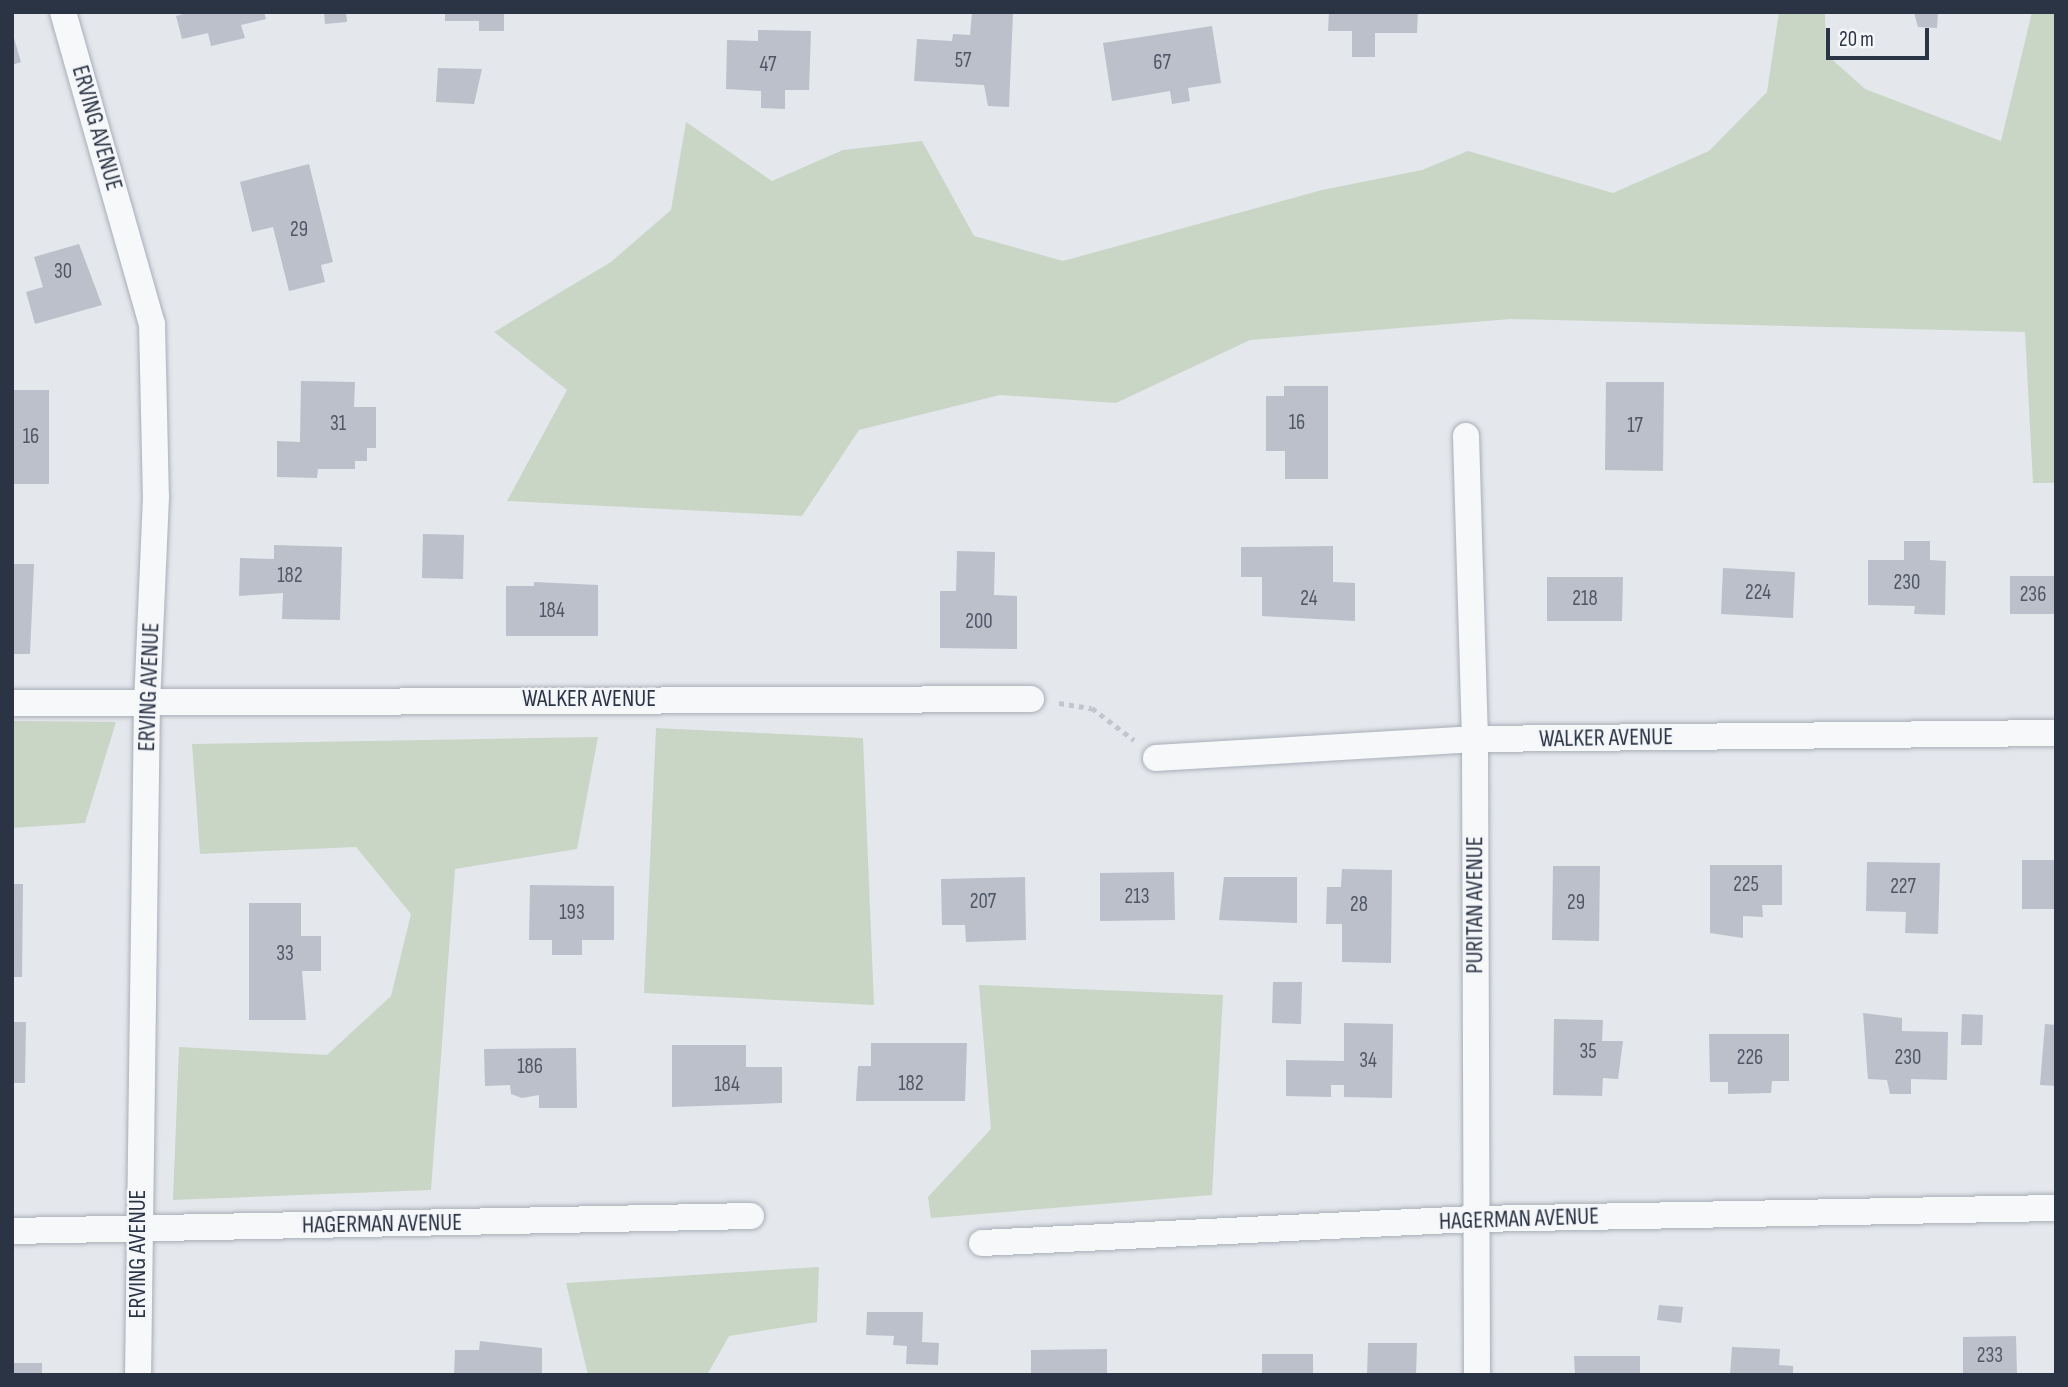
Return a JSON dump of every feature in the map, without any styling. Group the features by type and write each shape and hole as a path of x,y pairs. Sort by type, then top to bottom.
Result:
{"street":[{"name":"ERVING AVENUE","path":"63,12 152,324 156,497 147,700 137,1229 138,1375"},
{"name":"PURITAN AVENUE","path":"1466,436 1475,739 1477,1375"},
{"name":"WALKER AVENUE","path":"12,703 147,700 1031,699"},
{"name":"WALKER AVENUE","path":"1156,758 1475,739 2056,733"},
{"name":"HAGERMAN AVENUE","path":"982,1243 1477,1219 2056,1208"},
{"name":"HAGERMAN AVENUE","path":"12,1231 751,1216"}],"path":[{"path":"1031,699 1092,708 1156,758"}],"green space":[{"path":"1779,12 1825,12 1826,54 1865,89 2001,141 2032,12 2056,12 2056,483 2033,483 2025,332 1511,319 1250,340 1116,403 1000,395 859,430 802,516 507,501 567,390 494,332 611,262 671,210 686,122 772,181 843,150 922,141 974,236 1063,261 1322,190 1422,170 1468,151 1613,193 1709,151 1767,92"},
{"path":"12,721 116,722 85,823 12,828"},
{"path":"656,728 863,738 874,1005 644,993"},
{"path":"598,737 577,849 455,869 431,1190 173,1200 179,1047 327,1055 391,996 411,914 356,847 200,854 192,744"},
{"path":"979,985 1223,995 1212,1195 931,1218 928,1197 991,1129"},
{"path":"819,1267 817,1322 729,1336 707,1375 588,1375 566,1283"}],"building":[{"path":"190,12 264,12 266,19 241,25 245,38 211,46 208,33 182,39 176,16"},
{"path":"324,12 346,12 347,22 325,24"},
{"path":"445,12 504,12 504,31 479,31 479,21 445,21"},
{"path":"972,12 1013,14 1009,107 988,106 984,85 914,81 917,39 952,41 953,34 970,35"},
{"path":"1329,12 1418,12 1417,33 1375,33 1375,57 1352,57 1352,31 1328,31"},
{"path":"1914,12 1938,12 1937,28 1918,27"},
{"path":"1212,26 1221,83 1188,88 1190,101 1172,104 1170,91 1112,101 1103,43"},
{"path":"758,30 811,31 809,90 785,90 785,109 761,108 761,91 726,89 727,40 758,41"},
{"path":"12,31 21,62 12,65"},
{"path":"438,68 482,69 474,104 436,102"},
{"path":"309,164 333,262 321,265 325,282 289,291 273,227 252,232 240,182"},
{"path":"79,244 102,305 35,324 26,292 43,287 34,257"},
{"path":"301,381 355,382 354,407 376,407 376,448 367,448 367,461 355,461 355,469 318,469 317,478 277,477 277,441 300,442"},
{"path":"1606,382 1664,382 1663,471 1605,470"},
{"path":"1284,386 1328,386 1328,479 1285,479 1285,451 1266,451 1266,396 1284,396"},
{"path":"12,390 49,390 49,484 12,484"},
{"path":"423,534 464,535 463,579 422,578"},
{"path":"1904,541 1930,541 1930,560 1946,561 1945,615 1914,614 1915,606 1868,605 1868,560 1904,560"},
{"path":"274,545 342,547 340,620 282,619 283,593 239,596 240,558 274,559"},
{"path":"1333,546 1333,582 1355,583 1355,621 1262,616 1262,577 1241,577 1241,547"},
{"path":"957,551 995,552 994,595 1017,596 1017,649 940,648 940,591 956,591"},
{"path":"12,564 34,564 30,654 12,654"},
{"path":"1723,568 1795,572 1793,618 1721,614"},
{"path":"2010,576 2056,576 2056,614 2010,614"},
{"path":"1547,577 1623,577 1622,621 1547,621"},
{"path":"534,582 598,585 598,636 506,636 506,586 534,586"},
{"path":"2022,860 2056,860 2056,909 2022,909"},
{"path":"1867,862 1940,863 1938,934 1905,933 1906,912 1866,911"},
{"path":"1710,865 1782,865 1782,905 1762,905 1763,917 1743,916 1743,938 1710,933"},
{"path":"1553,866 1600,866 1599,941 1552,940"},
{"path":"1342,869 1392,870 1391,963 1342,962 1342,924 1326,924 1327,887 1341,887"},
{"path":"1174,872 1175,920 1100,921 1100,873"},
{"path":"1025,877 1026,940 966,942 965,925 942,925 941,879"},
{"path":"1224,877 1297,877 1297,923 1219,920"},
{"path":"12,884 23,884 22,977 12,977"},
{"path":"530,885 614,886 614,940 582,940 582,955 552,955 552,940 529,940"},
{"path":"249,903 301,903 301,936 321,936 321,971 302,971 306,1020 249,1020"},
{"path":"1273,982 1302,982 1301,1024 1272,1023"},
{"path":"1863,1013 1902,1018 1902,1031 1948,1032 1947,1080 1911,1079 1911,1094 1890,1094 1887,1080 1868,1079"},
{"path":"1962,1014 1983,1015 1982,1045 1961,1045"},
{"path":"1554,1019 1603,1020 1602,1041 1623,1041 1618,1079 1603,1078 1602,1096 1553,1095"},
{"path":"12,1022 26,1022 25,1083 12,1083"},
{"path":"1344,1023 1393,1024 1392,1098 1344,1097 1344,1085 1331,1085 1331,1097 1286,1096 1286,1060 1344,1061"},
{"path":"2045,1024 2056,1025 2056,1086 2040,1085"},
{"path":"1709,1034 1789,1034 1789,1081 1772,1081 1771,1093 1728,1094 1728,1082 1710,1082"},
{"path":"871,1043 967,1043 965,1101 856,1101 858,1066 871,1066"},
{"path":"672,1045 746,1045 746,1067 782,1067 782,1103 672,1107"},
{"path":"576,1048 577,1108 539,1108 539,1095 522,1098 511,1094 510,1085 485,1086 484,1049"},
{"path":"1659,1305 1683,1307 1681,1323 1657,1320"},
{"path":"867,1312 923,1312 922,1342 939,1343 938,1365 906,1364 907,1346 893,1345 894,1336 866,1335"},
{"path":"2016,1336 2017,1375 1963,1375 1963,1337"},
{"path":"480,1341 542,1348 542,1375 454,1375 455,1350 479,1350"},
{"path":"1368,1343 1417,1343 1416,1375 1367,1375"},
{"path":"1732,1347 1780,1349 1779,1365 1793,1366 1793,1375 1730,1375"},
{"path":"1107,1349 1107,1375 1031,1375 1031,1350"},
{"path":"1262,1354 1313,1354 1313,1375 1262,1375"},
{"path":"1574,1356 1640,1356 1640,1375 1575,1375"},
{"path":"12,1363 42,1363 42,1375 12,1375"}]}
